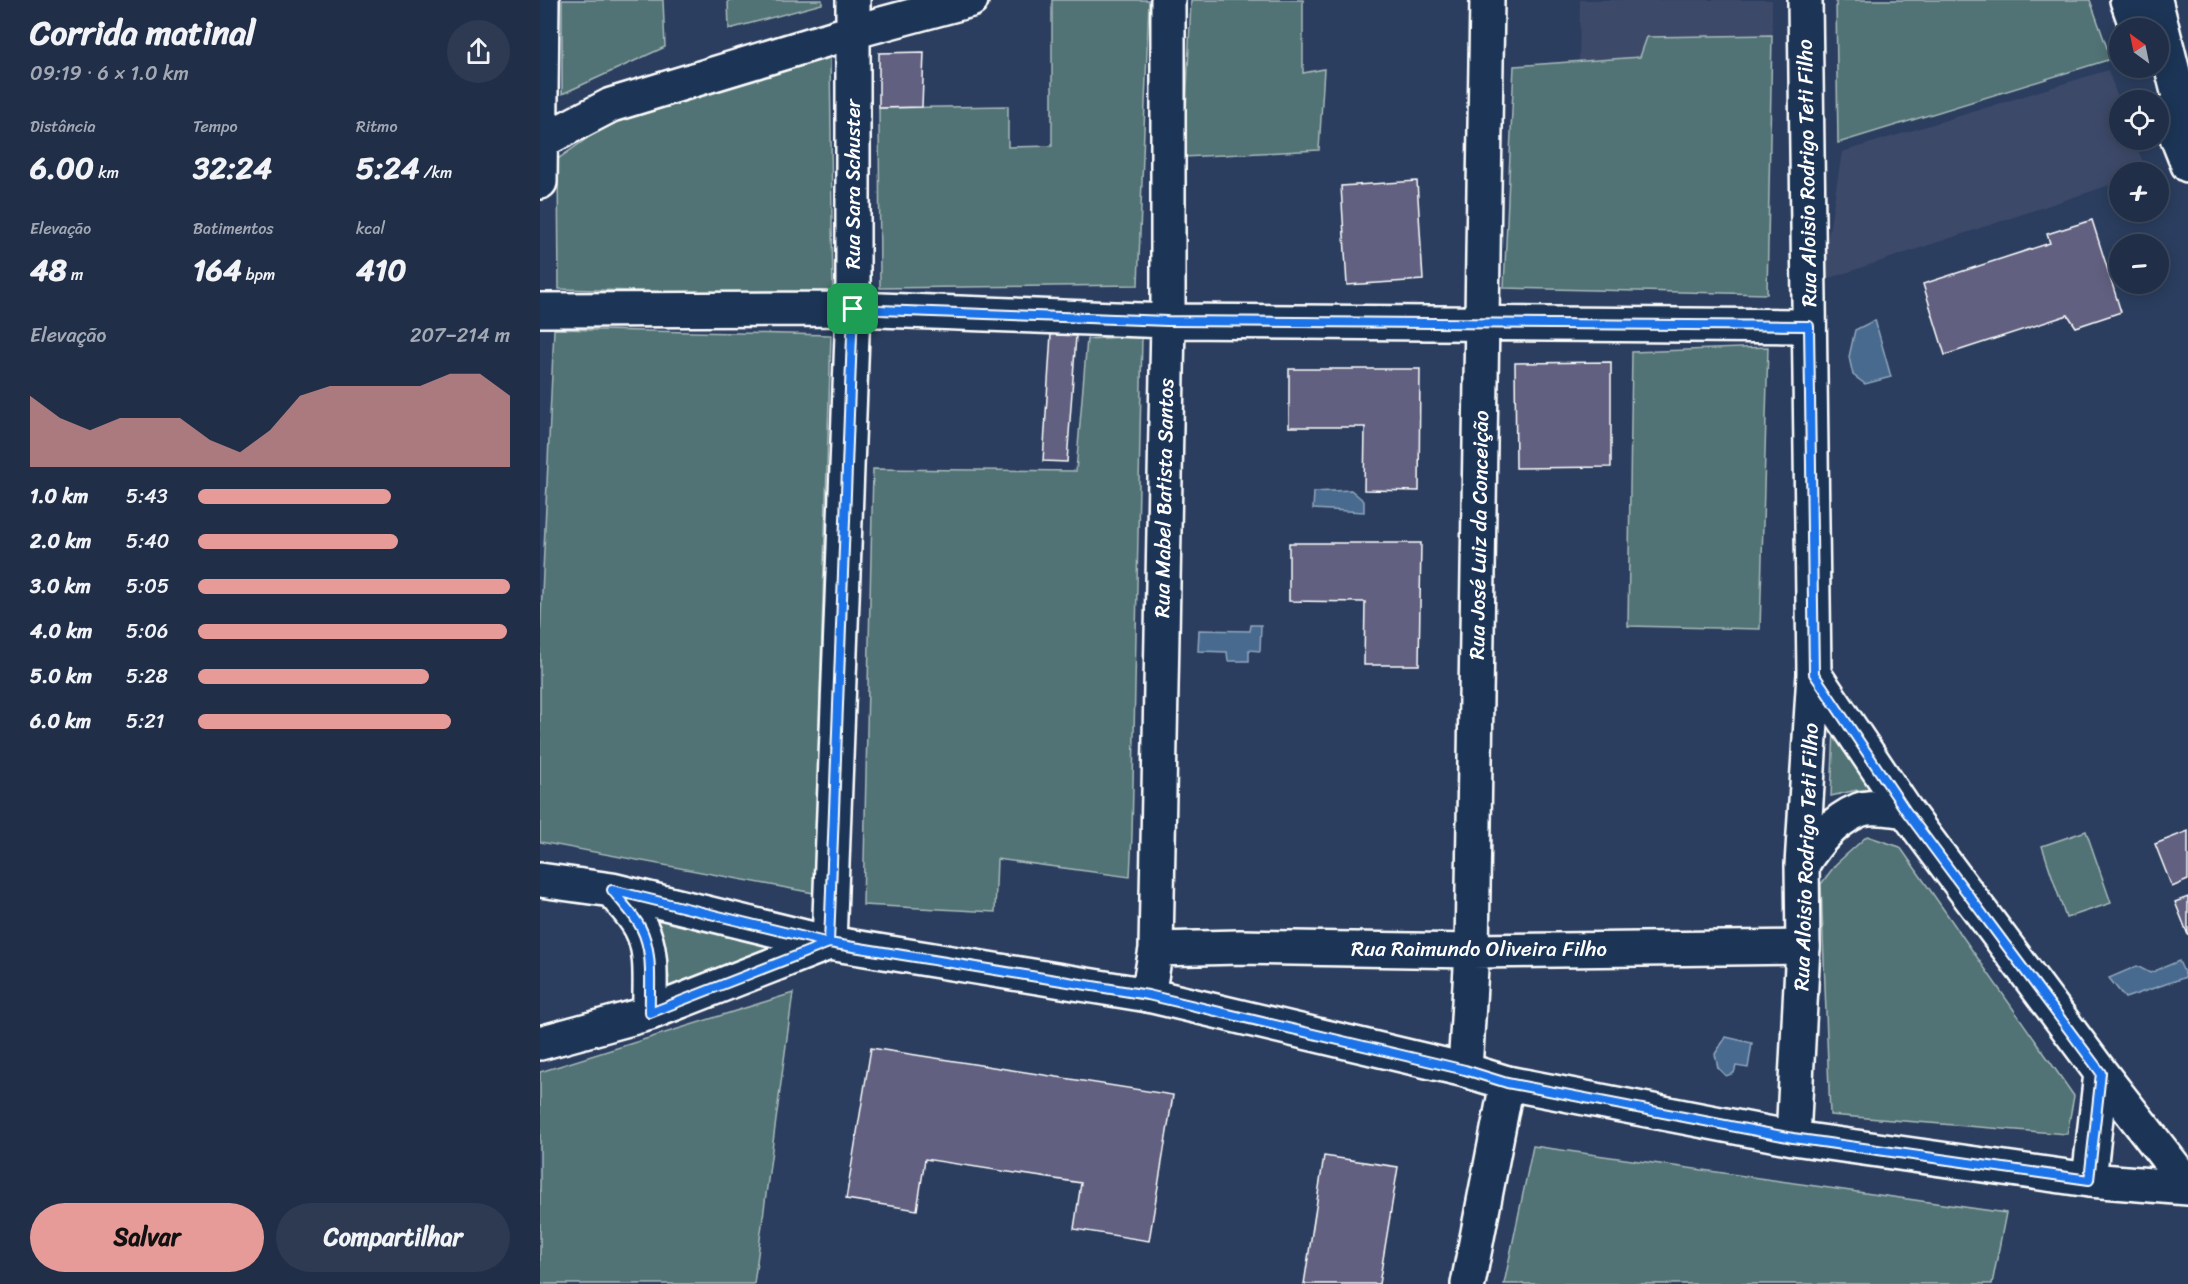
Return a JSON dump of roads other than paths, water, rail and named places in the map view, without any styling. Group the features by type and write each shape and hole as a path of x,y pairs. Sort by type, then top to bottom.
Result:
{"street":[{"path":"540,182 542,0"},
{"path":"541,142 611,105 852,16 970,0"},
{"name":"Rua Mabel Batista Santos","path":"1148,995 1156,949 1167,321 1168,0"},
{"name":"Rua José Luiz da Conceição","path":"1465,1070 1472,951 1486,0"},
{"name":"Rua Aloisio Rodrigo Teti Filho","path":"1793,1138 1803,947 1802,865 1814,674 1805,0"},
{"path":"2127,0 2133,18"},
{"path":"2155,0 2188,132"},
{"name":"Rua Sara Schuster","path":"829,943 853,309 852,16"},
{"path":"2155,78 2188,165"},
{"path":"540,310 853,309 1167,321 1809,326"},
{"path":"1814,674 1906,811 2188,1186"},
{"path":"1802,865 1816,842 1835,825 1860,810 1890,808 1906,811"},
{"path":"540,880 612,890 829,943 1148,995 1465,1070 1507,1083 1793,1138 2089,1180 2188,1186"},
{"path":"612,890 641,928 646,943 649,962 650,1013"},
{"path":"540,1043 650,1013 829,943"},
{"name":"Rua Raimundo Oliveira Filho","path":"1156,949 1240,947 1472,951 1803,947"},
{"path":"2089,1180 2101,1073"},
{"path":"1468,1284 1507,1083"}]}
